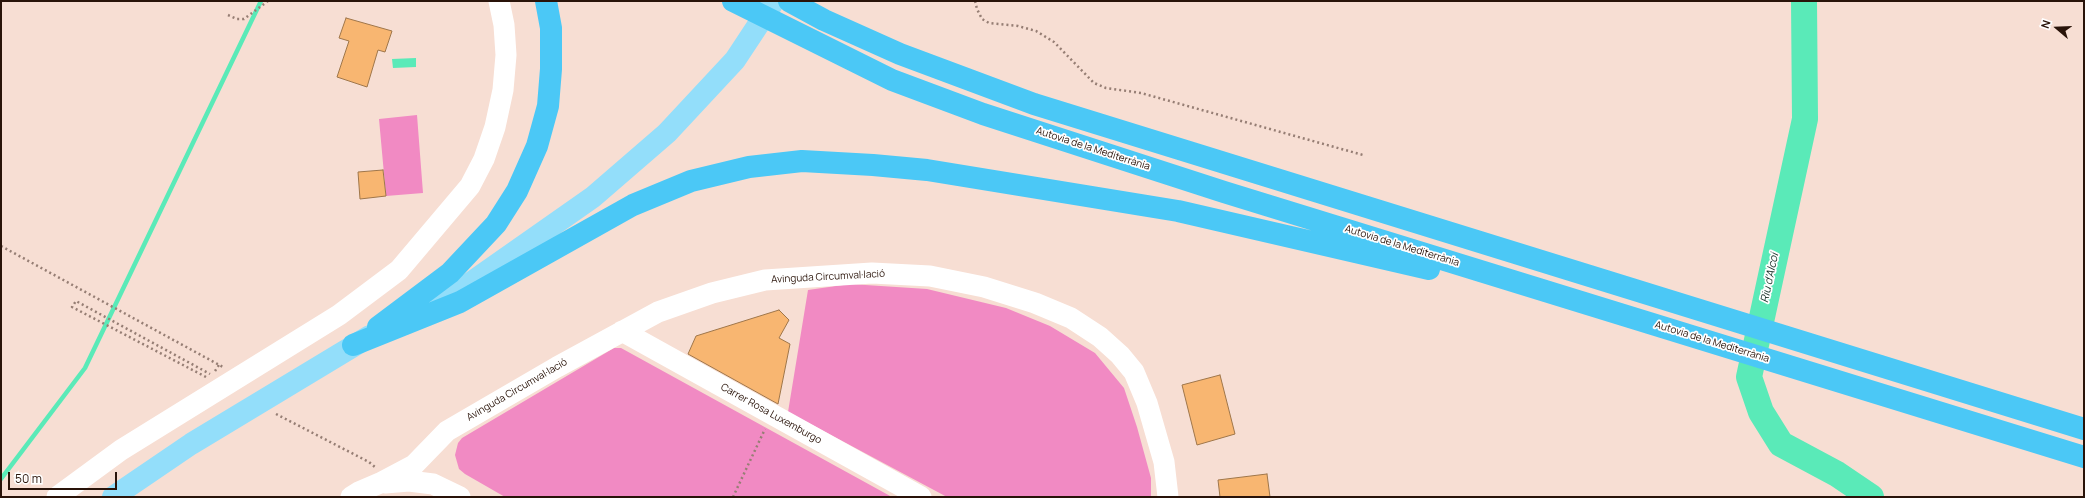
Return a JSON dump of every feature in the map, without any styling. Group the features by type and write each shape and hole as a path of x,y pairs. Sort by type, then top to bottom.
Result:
{"highway":[{"path":"353,345 450,273 496,224 517,191 537,146 548,106 551,69 551,28 546,1"},
{"name":"Autovia de la Mediterrània","path":"733,1 892,80 983,114 1224,192 1543,301 1615,313 2084,457"},
{"path":"789,1 824,20 900,54 1034,104 2084,429"},
{"path":"353,345 460,302 633,205 691,181 749,167 802,161 927,170 1163,209 1430,262"}],"main road":[{"path":"113,497 191,444 353,345 470,284 593,197 667,132 735,60 774,1"}],"street":[{"path":"57,497 121,450 339,315 399,270 470,186 484,159 495,126 502,90 506,55 504,25 499,1"},
{"name":"Avinguda Circumval·lació","path":"350,497 414,465 447,431 658,312 712,293 766,280 811,275 872,273 930,276 984,287 1027,300 1071,318 1100,337 1120,355 1134,372 1146,403 1164,462 1168,497"},
{"name":"Carrer Rosa Luxemburgo","path":"622,331 921,497"},
{"path":"380,483 409,481 434,484 460,497"}],"path":[{"path":"228,15 237,19 244,19 268,1"},
{"path":"975,1 982,19 990,23 1018,26 1036,31 1054,42 1094,82 1106,88 1141,93 1363,155"},
{"path":"1,246 219,364 212,375 76,301 72,307 206,378"},
{"path":"274,413 369,462 377,468 380,483"},
{"path":"733,497 759,445 771,414"}],"shaded area":[{"path":"416,58 416,67 393,68 392,59"},
{"path":"417,115 423,193 386,196 379,119"},
{"path":"850,284 927,289 1006,308 1050,326 1095,353 1124,388 1137,427 1151,478 1151,497 947,497 788,412 808,290"},
{"path":"614,348 621,348 892,497 505,497 459,469 455,455 458,443 462,438"}],"building":[{"path":"346,18 392,31 385,52 378,50 367,87 337,77 349,41 339,38"},
{"path":"383,170 386,196 360,199 358,172"},
{"path":"779,310 789,320 779,338 790,344 778,404 688,354 696,336"},
{"path":"1220,375 1235,434 1197,445 1182,385"},
{"path":"1267,474 1270,497 1220,497 1218,480"}],"waterway":[{"path":"1,479 85,368 261,1"},
{"name":"Riu d'Alcoi","path":"1804,1 1805,119 1749,377 1761,412 1781,444 1837,474 1871,497"}]}
